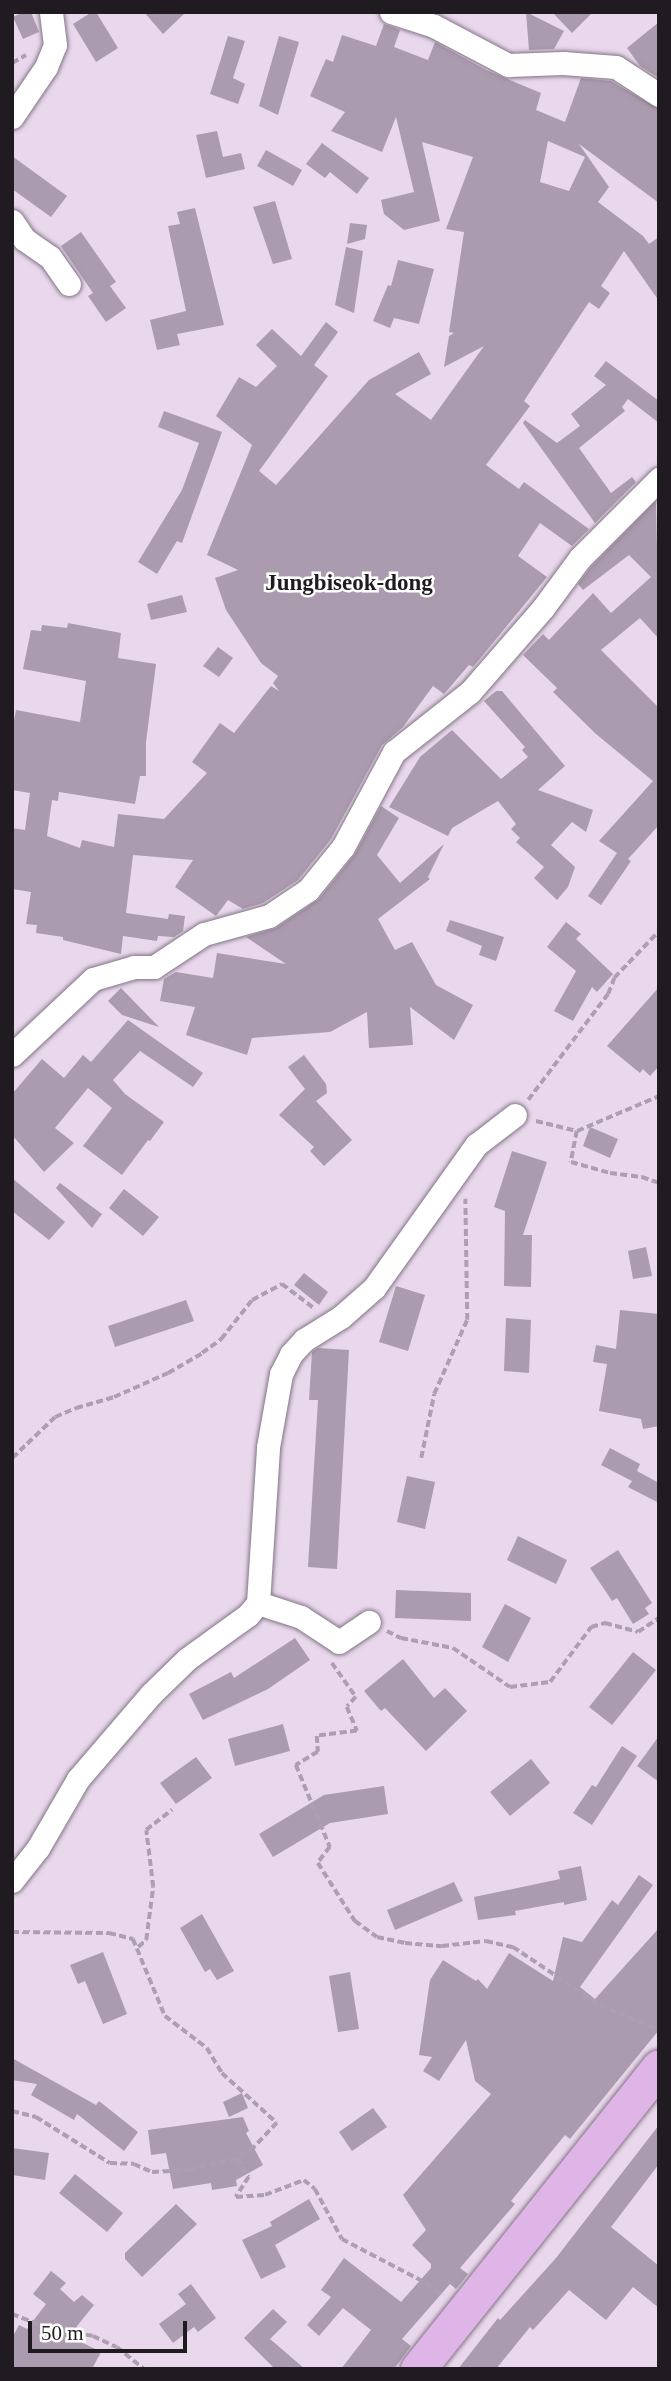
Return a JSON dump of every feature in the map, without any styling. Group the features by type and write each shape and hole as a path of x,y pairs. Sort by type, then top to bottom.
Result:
{"main road":[{"path":"418,2369 659,2067"}],"street":[{"path":"12,117 47,67 54,44 51,12"},
{"path":"391,12 434,26 508,65 562,63 616,67 659,95"},
{"path":"12,221 24,239 50,257 69,284"},
{"path":"12,1055 93,979 134,967 154,967 204,934 269,916 308,890 342,847 394,752 470,692 543,608 580,558 659,480"},
{"path":"12,1881 38,1848 78,1779 151,1694 187,1659 248,1615 258,1602 268,1447 281,1374 291,1354 304,1340 332,1322 374,1288 477,1145 515,1115"},
{"path":"258,1602 302,1617 339,1642 369,1622"}],"path":[{"path":"659,931 614,978 608,994 573,1043 515,1115 577,1131 659,1096"},
{"path":"577,1131 571,1162 659,1183"},
{"path":"421,1458 434,1394 467,1320 464,1228 467,1178 464,1163"},
{"path":"12,1458 55,1418 114,1397 168,1373 202,1353 221,1339 252,1300 282,1284 332,1322"},
{"path":"369,1622 401,1638 453,1648 510,1687 550,1682 590,1627 605,1623 638,1632 659,1618"},
{"path":"326,1653 356,1697 347,1707 357,1731 317,1735 318,1752 303,1758 296,1765 330,1847 318,1863 355,1921 377,1937 405,1943 442,1946 486,1941 513,1947 600,2006 659,2030"},
{"path":"138,1947 146,1940 153,1887 146,1830 172,1810"},
{"path":"12,1932 119,1934 132,1939 138,1947 158,2005 165,2016 207,2049 222,2073 277,2123 255,2147 237,2158 189,2170 152,2172 134,2164 110,2163 36,2117 12,2111"},
{"path":"237,2158 249,2177 236,2197 265,2194 304,2180 315,2189 342,2239 426,2283 464,2313"},
{"path":"12,2314 55,2331 93,2336 117,2347 144,2369"}],"building":[{"path":"31,12 39,32 23,39 13,17"},
{"path":"96,12 118,48 96,62 73,24"},
{"path":"144,12 186,12 163,34"},
{"path":"526,12 564,31 554,49 529,50"},
{"path":"552,12 593,12 572,33"},
{"path":"659,22 659,78 640,66 627,48"},
{"path":"384,24 400,30 394,47 428,60 435,42 486,70 541,93 536,110 565,122 581,78 611,81 659,109 659,203 579,144 609,187 598,202 643,236 649,244 659,237 659,301 624,251 601,286 610,293 599,309 589,302 524,401 530,406 486,465 519,489 524,482 589,529 572,546 540,523 518,556 547,577 473,667 469,665 444,694 433,686 403,727 382,745 331,839 298,880 263,903 243,909 228,900 216,916 175,887 193,860 133,855 126,913 168,919 169,914 185,916 183,931 174,937 158,936 157,941 123,936 121,954 63,940 63,937 36,933 37,925 26,924 31,892 12,889 12,828 25,830 30,793 12,790 12,731 16,710 80,722 86,681 23,669 31,630 41,631 42,625 67,628 68,623 121,633 118,658 156,664 146,742 146,776 140,776 135,804 59,792 58,801 52,800 47,836 80,848 82,840 114,847 118,814 164,819 207,773 192,762 220,723 234,733 271,686 279,691 273,683 278,676 261,663 226,610 215,578 238,570 207,555 252,445 216,416 239,377 256,387 277,366 256,345 272,329 301,356 326,322 338,332 314,365 328,376 259,471 276,485 369,380 419,352 431,374 395,394 431,420 484,346 444,367 449,336 454,333 449,332 464,232 446,229 473,157 422,142 440,221 404,230 384,214 381,200 414,192 396,117 382,152 331,131 345,112 310,96 326,59 333,62 342,35 376,46","holes":["548,141 585,157 569,191 540,182"]},
{"path":"228,36 245,41 233,78 245,84 238,104 210,94"},
{"path":"279,36 299,42 278,115 259,106"},
{"path":"217,131 223,157 241,153 245,169 206,178 196,135"},
{"path":"322,143 369,178 357,194 330,172 325,178 306,164"},
{"path":"266,150 302,170 293,186 257,166"},
{"path":"12,156 67,196 51,217 12,189"},
{"path":"275,201 292,259 273,264 253,207"},
{"path":"195,208 224,325 177,334 180,345 157,350 150,320 186,311 168,226 180,224 177,212"},
{"path":"350,223 367,225 365,239 347,244"},
{"path":"81,232 116,282 110,286 126,308 106,322 88,296 93,293 61,246"},
{"path":"346,247 363,251 354,313 335,305"},
{"path":"398,260 434,269 419,324 394,318 390,328 373,321 388,285 391,286"},
{"path":"606,361 659,401 659,423 628,399 622,407 625,411 579,448 611,493 632,477 636,482 595,523 523,423 525,420 557,443 580,426 571,414 606,385 594,376"},
{"path":"164,411 222,432 182,543 177,541 157,574 138,562 182,490 199,443 158,427"},
{"path":"656,501 659,639 640,618 601,650 659,708 659,825 628,859 631,861 601,905 588,896 617,853 599,841 653,781 596,734 553,692 557,688 523,655 543,634 549,640 593,593 611,613 651,577 629,555 583,590 578,584 591,567"},
{"path":"182,595 187,612 151,620 147,604"},
{"path":"218,647 233,658 219,677 203,666"},
{"path":"496,691 502,691 565,766 538,790 593,810 586,832 572,822 551,845 575,867 568,887 557,900 534,878 544,867 516,842 520,838 511,829 516,824 498,801 452,828 448,836 389,807 420,757 452,730 501,779 528,757 522,750 525,747 484,701"},
{"path":"381,806 399,818 377,855 400,883 444,844 428,877 430,879 378,919 395,950 412,942 436,985 473,1005 454,1040 410,1007 413,1045 369,1048 367,1012 330,1032 252,1038 247,1055 186,1035 195,1007 160,1001 164,979 176,972 213,978 217,953 286,964 246,937 276,928 319,899 355,854"},
{"path":"450,920 504,937 496,961 479,955 482,946 446,931"},
{"path":"566,922 581,934 576,939 613,974 597,992 592,987 573,1021 554,1011 576,971 547,947"},
{"path":"659,987 659,1066 650,1076 643,1069 640,1073 607,1046"},
{"path":"121,988 159,1027 122,1015 108,1001"},
{"path":"128,1020 203,1073 193,1087 140,1051 113,1080 125,1094 164,1122 150,1141 148,1140 122,1175 83,1146 112,1108 88,1088 55,1128 74,1143 44,1172 12,1135 12,1094 42,1059 64,1078 83,1055 91,1062"},
{"path":"304,1055 326,1084 327,1093 316,1101 352,1140 324,1166 310,1151 314,1147 279,1115 305,1089 288,1067"},
{"path":"590,1127 618,1139 610,1158 583,1146"},
{"path":"512,1151 547,1162 523,1235 532,1235 531,1287 504,1286 505,1211 494,1207"},
{"path":"12,1178 65,1222 49,1240 12,1211"},
{"path":"60,1183 102,1214 92,1228 56,1188"},
{"path":"124,1189 159,1217 143,1236 109,1208"},
{"path":"646,1247 652,1276 633,1279 628,1251"},
{"path":"304,1273 328,1292 319,1305 294,1285"},
{"path":"396,1286 425,1295 408,1351 379,1342"},
{"path":"186,1300 194,1321 115,1347 108,1326"},
{"path":"620,1310 659,1314 659,1426 643,1429 641,1419 599,1411 607,1364 593,1362 596,1345 616,1349"},
{"path":"506,1318 531,1320 529,1373 504,1371"},
{"path":"318,1348 349,1350 337,1569 308,1567 318,1400 309,1400 312,1352"},
{"path":"610,1448 640,1464 637,1471 659,1483 659,1503 628,1487 632,1481 601,1465"},
{"path":"407,1476 435,1482 425,1529 397,1522"},
{"path":"518,1536 567,1560 556,1584 507,1560"},
{"path":"618,1550 652,1603 645,1608 649,1614 633,1624 617,1598 612,1601 590,1568"},
{"path":"396,1590 471,1593 471,1621 395,1618"},
{"path":"505,1604 531,1618 508,1662 482,1647"},
{"path":"295,1638 310,1660 268,1689 203,1720 189,1694 231,1672 234,1678"},
{"path":"633,1652 656,1670 612,1725 589,1707"},
{"path":"403,1659 434,1698 445,1688 467,1711 426,1751 385,1708 381,1711 364,1691"},
{"path":"283,1724 290,1751 235,1766 228,1739"},
{"path":"659,1736 659,1782 637,1766"},
{"path":"622,1746 637,1756 592,1825 573,1813 592,1785 596,1787"},
{"path":"196,1757 212,1778 176,1804 160,1783"},
{"path":"531,1759 550,1783 510,1816 490,1792"},
{"path":"384,1786 388,1814 330,1823 273,1857 259,1834 324,1795"},
{"path":"581,1866 587,1900 564,1905 564,1902 515,1911 516,1915 478,1920 474,1897 560,1879 558,1871"},
{"path":"639,1875 653,1885 580,1987 595,1999 659,1928 659,2030 570,2139 565,2135 511,2201 515,2204 460,2268 468,2274 456,2289 450,2284 402,2339 411,2346 394,2369 341,2369 371,2330 343,2308 319,2336 307,2325 331,2297 321,2290 344,2258 401,2302 431,2268 431,2264 412,2245 426,2230 403,2195 491,2094 475,2081 466,2040 439,2081 423,2071 432,2057 419,2055 430,1980 443,1960 476,1981 478,1979 487,1989 509,1953 553,1981 563,1937 582,1942 612,1900 618,1905"},
{"path":"454,1882 463,1901 395,1930 387,1910"},
{"path":"202,1914 234,1971 217,1980 210,1969 205,1972 180,1928"},
{"path":"103,1952 127,2014 103,2024 85,1981 78,1984 70,1965"},
{"path":"350,1972 359,2029 338,2032 329,1976"},
{"path":"12,2058 96,2105 99,2101 138,2132 124,2151 77,2114 74,2120 31,2095 37,2084 12,2080"},
{"path":"242,2093 248,2108 229,2117 223,2102"},
{"path":"373,2108 387,2127 352,2151 339,2132"},
{"path":"243,2117 249,2131 246,2133 263,2165 236,2180 237,2186 212,2190 211,2183 173,2189 166,2153 151,2155 148,2130"},
{"path":"659,2125 659,2164 611,2227 659,2266 659,2308 633,2287 606,2320 569,2290 533,2330 530,2327 496,2369 458,2369 498,2318 500,2320 556,2258"},
{"path":"12,2148 49,2153 45,2180 12,2175"},
{"path":"75,2174 123,2213 107,2232 59,2193"},
{"path":"309,2199 320,2219 275,2245 286,2267 261,2279 242,2240 272,2226 270,2222"},
{"path":"176,2204 197,2224 142,2277 125,2259 125,2253"},
{"path":"51,2271 66,2283 60,2289 74,2302 82,2295 94,2305 69,2336 101,2352 92,2369 12,2369 12,2338 19,2325 27,2329 46,2304 33,2294"},
{"path":"191,2284 216,2318 198,2332 194,2327 173,2343 159,2324 186,2304 178,2294"},
{"path":"273,2309 287,2322 270,2339 305,2369 275,2369 244,2338"}],"district":[{"name":"Jungbiseok-dong","path":"349,583"}]}
